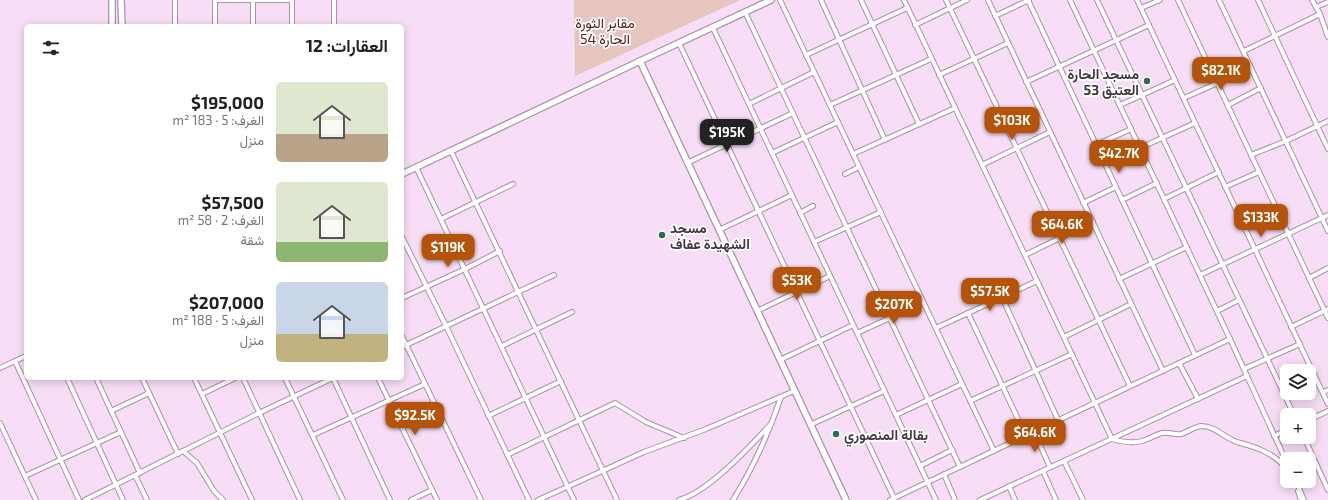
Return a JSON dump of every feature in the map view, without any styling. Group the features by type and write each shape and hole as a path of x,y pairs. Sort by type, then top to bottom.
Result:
{"main road":[{"path":"112,0 112,24"},
{"path":"121,0 122,24"},
{"path":"404,173 771,0"},
{"path":"640,61 846,500"}],"street":[{"path":"175,0 175,24"},
{"path":"215,24 215,0 292,0 292,24"},
{"path":"253,0 253,24"},
{"path":"334,0 334,24"},
{"path":"780,0 994,451"},
{"path":"821,0 885,140"},
{"path":"861,0 897,74 919,124"},
{"path":"904,0 1112,439 1122,442 1142,441 1163,433 1178,434 1200,426 1207,427 1213,428 1234,441 1267,452 1280,463"},
{"path":"946,0 1130,386"},
{"path":"915,25 967,0"},
{"path":"988,0 1163,371"},
{"path":"995,16 1028,0 1195,355"},
{"path":"1070,0 1217,311 1282,452"},
{"path":"1097,0 1280,386"},
{"path":"1137,0 1309,364"},
{"path":"1141,8 1160,0"},
{"path":"1178,0 1309,278 1326,310 1328,318"},
{"path":"1219,0 1328,231"},
{"path":"1258,0 1328,149"},
{"path":"1312,0 1320,14 1328,37"},
{"path":"1316,7 1328,2"},
{"path":"806,55 907,8"},
{"path":"745,12 960,467"},
{"path":"1244,51 1320,14"},
{"path":"1026,82 1149,25"},
{"path":"713,28 936,500"},
{"path":"679,43 851,406 892,499 1230,339"},
{"path":"939,75 1008,43"},
{"path":"830,105 931,59"},
{"path":"1184,98 1251,68"},
{"path":"749,104 814,72"},
{"path":"1120,105 1175,80"},
{"path":"1228,105 1261,88"},
{"path":"853,154 955,108"},
{"path":"687,163 793,113"},
{"path":"1251,155 1286,141 1328,121"},
{"path":"772,153 838,122"},
{"path":"1140,148 1195,123"},
{"path":"1096,145 1131,129"},
{"path":"982,165 1050,132"},
{"path":"451,151 617,500"},
{"path":"416,167 574,500"},
{"path":"844,174 859,167"},
{"path":"1164,198 1218,172"},
{"path":"1226,187 1259,172"},
{"path":"1122,200 1156,183"},
{"path":"441,219 513,184"},
{"path":"1084,203 1116,187"},
{"path":"719,230 792,195"},
{"path":"800,213 813,206"},
{"path":"814,242 881,212"},
{"path":"1200,275 1328,215"},
{"path":"1025,255 1093,222"},
{"path":"404,241 529,500"},
{"path":"1119,279 1187,247"},
{"path":"404,297 500,252"},
{"path":"1309,278 1328,268"},
{"path":"481,500 425,384 404,346 554,275"},
{"path":"756,311 830,276"},
{"path":"936,328 1037,281"},
{"path":"1002,297 1058,420"},
{"path":"1217,311 1239,300"},
{"path":"857,333 923,302"},
{"path":"1064,337 1131,304"},
{"path":"1291,327 1326,310"},
{"path":"502,346 572,312"},
{"path":"968,313 1026,436"},
{"path":"780,360 853,325"},
{"path":"1244,369 1300,344"},
{"path":"970,401 1072,354"},
{"path":"0,368 24,357"},
{"path":"15,361 79,500"},
{"path":"1179,363 1198,399"},
{"path":"980,500 1247,376"},
{"path":"1316,379 1328,404"},
{"path":"68,380 123,500"},
{"path":"97,380 121,432 147,500"},
{"path":"143,380 178,454"},
{"path":"195,380 252,500"},
{"path":"202,394 231,380"},
{"path":"244,380 300,500"},
{"path":"286,380 343,500"},
{"path":"85,500 220,432 329,380"},
{"path":"334,380 390,500"},
{"path":"379,380 436,500"},
{"path":"488,416 561,381"},
{"path":"313,435 425,384"},
{"path":"896,415 962,384"},
{"path":"1322,392 1328,390"},
{"path":"538,500 644,452 684,438 794,391"},
{"path":"810,425 884,391"},
{"path":"111,411 149,393"},
{"path":"733,500 756,460 772,424 781,397"},
{"path":"507,455 615,403 646,422 684,438"},
{"path":"1316,417 1328,411"},
{"path":"0,424 36,500"},
{"path":"679,500 698,492 713,480 739,457 772,424"},
{"path":"25,476 121,432"},
{"path":"1034,432 1050,467"},
{"path":"1274,436 1280,433"},
{"path":"1307,444 1328,490"},
{"path":"920,466 952,450"},
{"path":"183,451 197,463 214,491 224,500"},
{"path":"1064,461 1083,500"},
{"path":"1042,471 1056,500"},
{"path":"944,474 955,500"},
{"path":"1009,486 1016,500"},
{"path":"1297,488 1300,500"},
{"path":"1299,488 1304,500"},
{"path":"411,500 432,490"}],"green space":[{"name":"مقابر الثورة الحارة 54","path":"574,0 740,0 575,76"}],"place":[{"name":"مسجد الحارة 53 العتيق","path":"1147,81"},
{"name":"مسجد الشهيدة عفاف","path":"662,235"},
{"name":"بقالة المنصوري","path":"836,434"}]}
